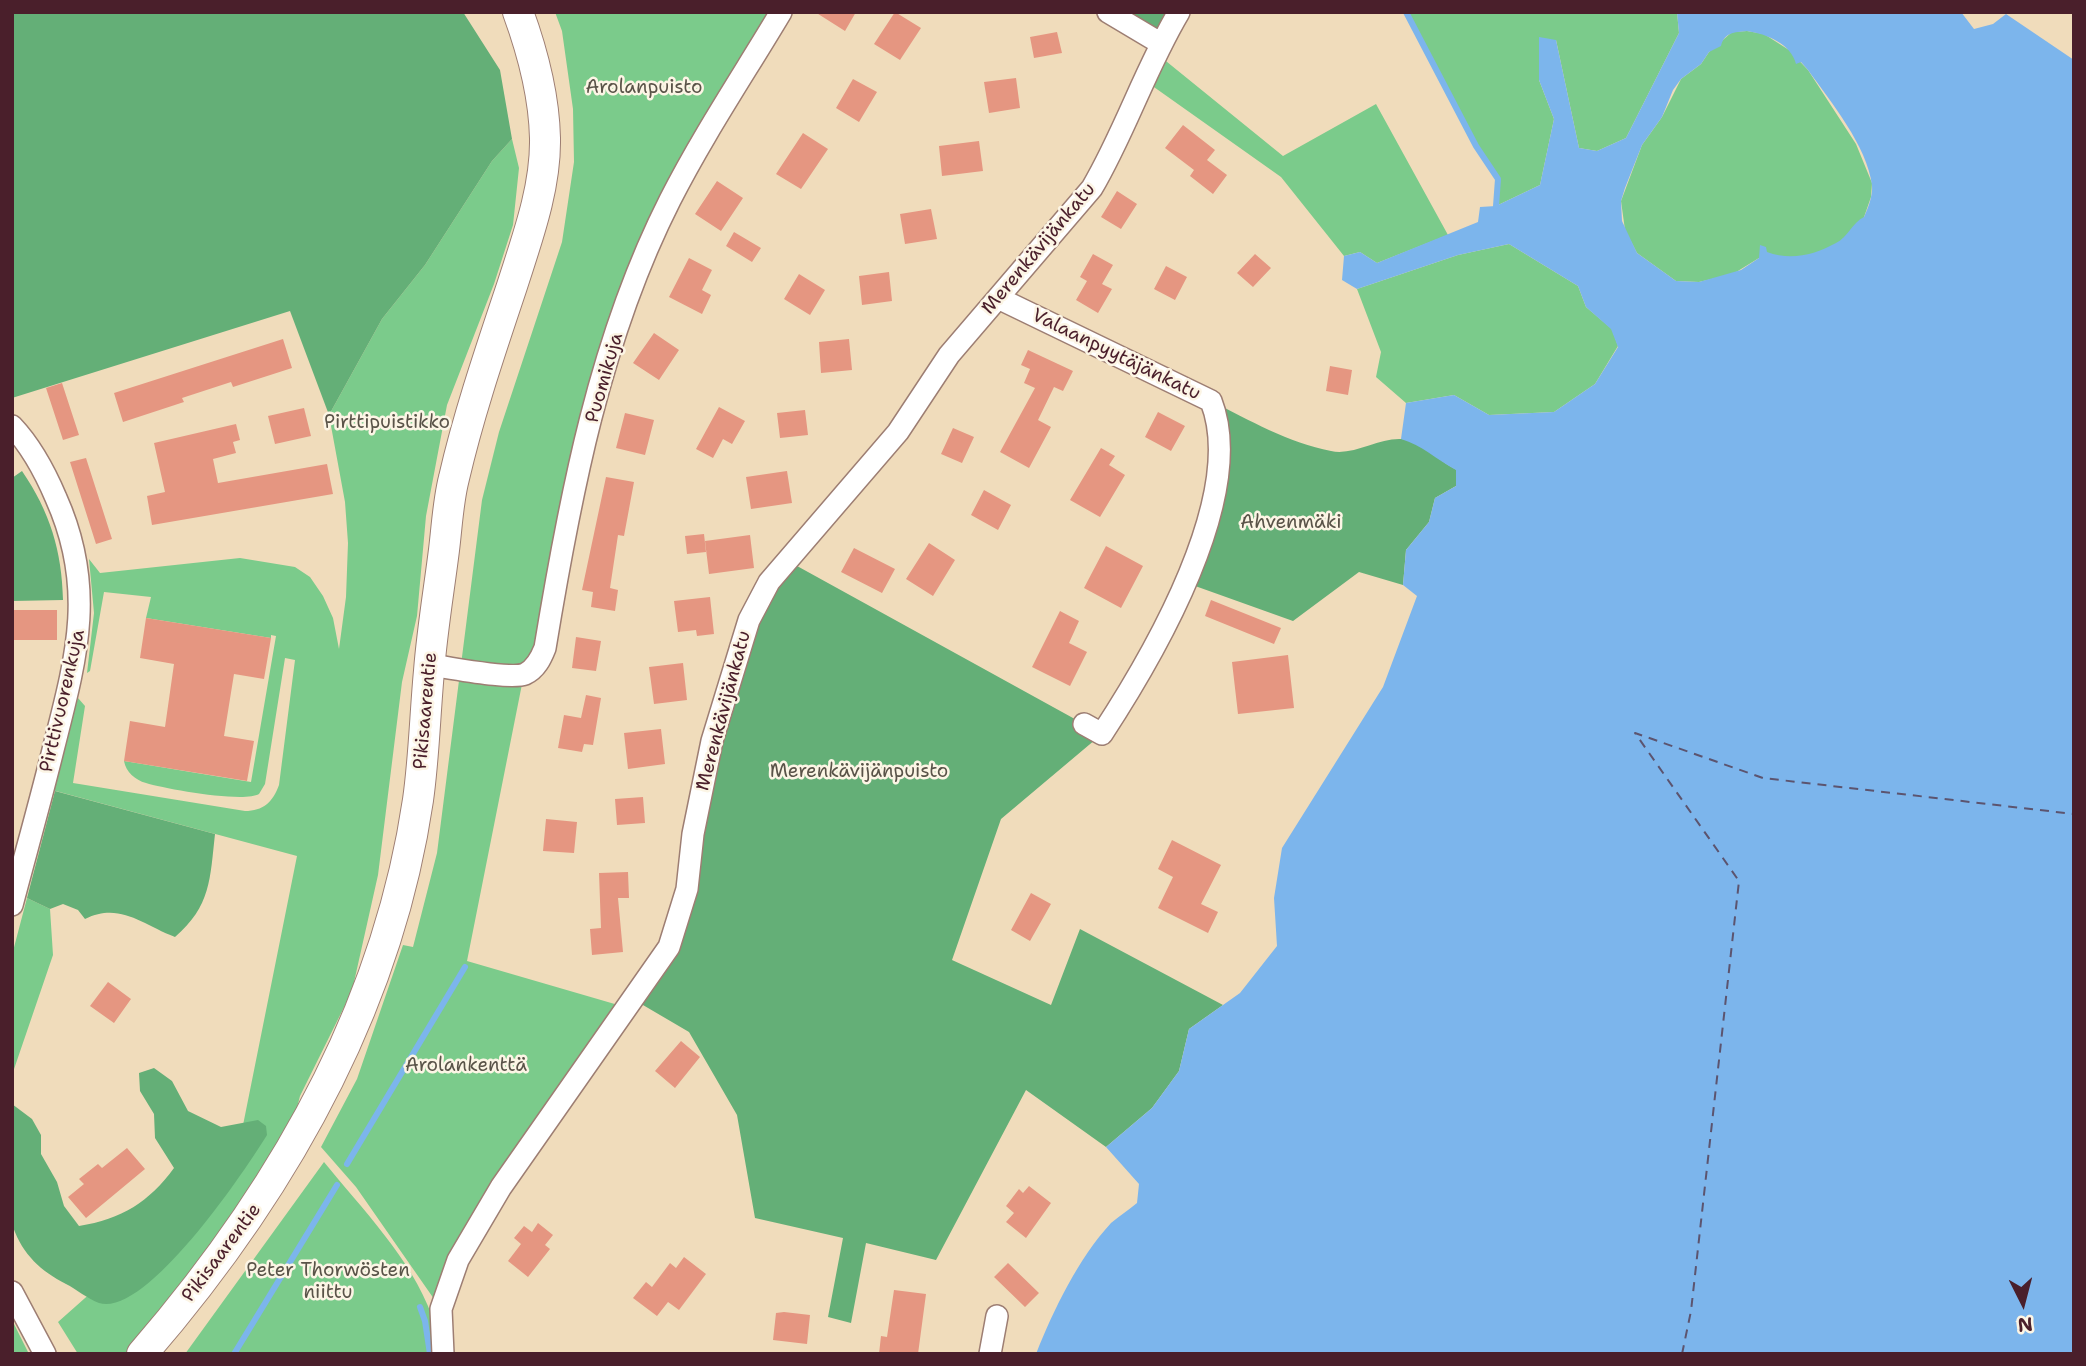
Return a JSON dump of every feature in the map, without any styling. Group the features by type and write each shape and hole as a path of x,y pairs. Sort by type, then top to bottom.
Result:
{"street":[{"name":"Pikisaarentie","path":"142,1354 210,1271 265,1194 338,1061 375,969 408,851 418,800 429,665 453,482 472,409 520,263 541,177 545,141 541,97 534,61 518,12"},
{"name":"Puomikuja","path":"429,665 517,676 531,670 539,661 545,648 560,559 602,376 634,285 670,199 781,12"},
{"path":"1108,12 1160,43"},
{"name":"Merenkävijänkatu","path":"443,1354 441,1309 458,1259 501,1187 668,947 687,889 693,834 712,741 748,620 769,582 831,514 898,432 949,355 1092,188 1110,157 1160,43 1178,12"},
{"name":"Valaanpyytäjänkatu","path":"998,298 1211,401 1218,425 1219,474 1191,566 1142,673 1093,729"},
{"name":"Pirttivuorenkuja","path":"12,426 36,458 64,514 77,561 82,602 71,680 12,905"},
{"path":"12,1292 45,1354"},
{"path":"990,1354 997,1316"}],"green space":[{"path":"12,12 463,12 500,70 512,139 492,161 425,265 382,319 329,415 290,311 12,398"},
{"path":"555,12 775,12 626,290 544,625 524,674 467,961 625,1007 501,1187 441,1309 356,1187 321,1147 357,1079 403,945 413,947 437,853 482,500 499,432 562,242 574,162 573,109 562,31"},
{"path":"1108,12 1166,12 1159,29"},
{"path":"1406,12 1677,12 1679,33 1626,138 1597,151 1579,148 1556,40 1539,80 1554,119 1540,185 1496,206 1497,178 1476,146"},
{"path":"1732,32 1764,34 1789,50 1808,70 1856,144 1872,183 1871,197 1863,220 1829,252 1798,259 1759,258 1733,274 1699,282 1676,281 1637,253 1625,230 1621,201 1642,145 1662,117 1681,79 1701,64 1709,52"},
{"path":"1156,53 1283,156 1376,104 1448,235 1377,263 1360,252 1344,256 1281,177 1144,80"},
{"name":"Pirttipuistikko","path":"512,139 519,168 513,225 494,284 447,405 426,516 417,616 402,682 378,875 352,991 300,1096 292,1128 270,1168 128,1354 78,1354 58,1322 235,1165 297,856 52,790 78,698 85,706 73,783 245,811 266,804 279,785 295,660 285,658 265,784 259,794 222,796 156,786 142,782 129,772 124,761 251,782 276,636 271,635 271,638 146,618 151,597 104,592 90,671 87,673 94,613 89,559 100,573 240,558 295,567 310,577 323,596 333,618 339,649 346,597 348,543 345,502 329,415 382,319 425,265 492,161"},
{"path":"1509,244 1578,286 1586,307 1612,329 1618,346 1595,384 1554,412 1489,415 1454,395 1406,403 1376,377 1381,352 1357,289 1458,255"},
{"name":"Ahvenmäki","path":"1211,401 1270,430 1315,447 1339,452 1392,439 1408,440 1457,470 1456,486 1435,498 1429,522 1406,550 1403,585 1359,572 1293,621 1184,582 1212,507"},
{"path":"22,471 32,486 53,532 60,565 63,600 12,601 12,478"},
{"name":"Merenkävijänpuisto","path":"788,561 1102,734 1001,819 952,960 1051,1005 1080,929 1223,1005 1189,1029 1179,1071 1152,1108 1106,1147 1026,1090 936,1260 866,1243 851,1323 828,1317 843,1238 755,1218 737,1115 689,1032 631,998 669,947 728,683"},
{"path":"55,791 215,834 207,891 196,914 175,937 120,914 98,914 85,919 78,910 63,904 50,909 27,898"},
{"path":"27,898 50,909 53,955 12,1075 12,955"},
{"path":"154,1068 172,1081 188,1111 221,1127 258,1120 266,1126 267,1135 217,1208 167,1266 142,1288 119,1302 99,1303 41,1268 17,1237 10,1203 12,1104 32,1119 41,1135 41,1154 57,1182 64,1206 79,1226 94,1223 133,1207 155,1190 174,1168 155,1138 154,1114 140,1091 139,1073"},
{"name":"Peter Thorwösten niittu","path":"324,1162 399,1254 412,1274 432,1316 437,1354 185,1354"},
{"path":"12,1320 29,1354 12,1354"}],"water":[{"path":"1677,12 1961,12 1974,29 1993,24 2006,14 2074,60 2074,1354 1036,1354 1059,1302 1088,1252 1111,1223 1137,1203 1139,1184 1106,1147 1152,1108 1179,1071 1189,1029 1240,993 1277,946 1274,898 1282,848 1383,687 1417,596 1403,585 1406,550 1429,522 1435,498 1456,486 1456,470 1401,439 1406,403 1454,395 1489,415 1554,412 1595,384 1618,347 1611,329 1586,307 1578,286 1509,244 1458,255 1357,289 1342,280 1344,256 1360,252 1377,263 1478,222 1480,207 1496,206 1540,185 1554,119 1539,80 1539,37 1556,40 1579,148 1597,151 1626,138 1679,33","holes":["1742,31 1755,32 1784,46 1796,64 1801,62 1837,110 1856,140 1869,170 1872,185 1870,202 1864,217 1844,237 1819,251 1785,256 1767,252 1766,247 1760,245 1759,258 1741,270 1699,282 1676,281 1637,253 1622,221 1621,201 1625,188 1642,145 1662,117 1673,90 1681,79 1701,64 1709,52 1721,46 1727,36"]}],"building":[{"path":"815,12 856,12 845,31"},
{"path":"895,12 921,28 900,60 874,44"},
{"path":"1057,32 1062,53 1034,58 1030,37"},
{"path":"1016,78 1020,108 989,113 984,82"},
{"path":"853,79 877,92 859,122 836,108"},
{"path":"1183,125 1215,150 1207,160 1227,175 1213,194 1190,176 1194,170 1165,148"},
{"path":"803,133 828,149 801,189 776,174"},
{"path":"979,141 983,171 942,176 939,146"},
{"path":"717,181 743,198 721,231 695,214"},
{"path":"1117,191 1137,204 1121,229 1101,217"},
{"path":"931,209 937,239 905,244 900,214"},
{"path":"734,232 761,248 752,262 726,246"},
{"path":"1093,254 1113,265 1102,284 1112,289 1098,313 1076,300 1087,281 1080,277"},
{"path":"1255,254 1271,268 1253,287 1237,273"},
{"path":"689,258 712,270 702,290 711,295 702,314 669,297"},
{"path":"1166,266 1187,277 1175,300 1154,289"},
{"path":"889,272 892,301 862,305 859,276"},
{"path":"799,274 825,290 810,315 784,299"},
{"path":"654,333 679,350 659,380 633,363"},
{"path":"283,339 292,368 233,387 231,382 182,398 184,402 123,422 114,393"},
{"path":"849,339 852,370 821,373 819,342"},
{"path":"1028,350 1073,371 1063,391 1054,387 1038,420 1051,427 1029,468 1000,452 1035,388 1024,383 1030,369 1021,365"},
{"path":"1330,366 1352,370 1348,395 1326,391"},
{"path":"62,383 79,435 63,440 46,388"},
{"path":"719,407 745,421 732,444 723,439 713,458 696,449"},
{"path":"304,408 311,436 275,444 268,416"},
{"path":"805,410 808,435 780,438 777,413"},
{"path":"1158,412 1185,426 1171,451 1145,437"},
{"path":"625,413 654,420 645,455 616,448"},
{"path":"236,424 240,440 233,442 236,453 213,459 218,483 327,464 333,494 152,525 147,496 165,492 154,443"},
{"path":"953,428 974,437 962,463 941,454"},
{"path":"1101,448 1115,456 1109,465 1125,475 1100,517 1070,500"},
{"path":"86,458 112,539 96,544 70,462"},
{"path":"787,471 792,503 751,509 746,477"},
{"path":"606,477 634,482 624,536 618,535 610,588 618,590 615,611 591,607 593,592 582,590"},
{"path":"984,490 1011,505 998,530 971,515"},
{"path":"704,534 706,552 687,554 685,536"},
{"path":"750,535 754,568 709,574 705,541"},
{"path":"929,543 955,560 933,596 906,579"},
{"path":"1106,546 1143,566 1121,608 1084,588"},
{"path":"854,548 895,569 882,593 841,572"},
{"path":"710,597 714,634 697,636 696,630 678,632 674,601"},
{"path":"1211,600 1281,628 1274,644 1205,616"},
{"path":"12,610 57,610 57,640 12,640"},
{"path":"1060,611 1079,621 1069,643 1087,652 1070,686 1032,667"},
{"path":"146,618 271,638 264,679 234,674 224,736 254,741 247,781 124,761 130,721 165,727 174,664 140,658"},
{"path":"576,637 601,641 596,671 572,668"},
{"path":"1288,655 1294,708 1238,714 1232,662"},
{"path":"683,663 687,700 654,704 649,667"},
{"path":"586,695 601,698 593,745 584,744 582,752 558,748 564,715 581,718"},
{"path":"661,729 665,764 628,769 624,733"},
{"path":"643,797 645,823 617,825 615,799"},
{"path":"546,819 577,822 574,853 543,851"},
{"path":"1172,840 1221,865 1201,904 1218,912 1208,933 1158,908 1173,877 1158,869"},
{"path":"628,872 629,898 618,898 623,952 592,955 590,929 601,928 599,873"},
{"path":"1031,893 1051,904 1030,941 1011,930"},
{"path":"108,982 131,999 114,1023 90,1006"},
{"path":"681,1041 700,1057 675,1088 655,1071"},
{"path":"127,1148 145,1169 86,1218 68,1197 84,1184 79,1179 98,1164 102,1168"},
{"path":"1029,1186 1051,1203 1026,1238 1006,1222 1014,1213 1006,1206 1019,1189 1023,1193"},
{"path":"538,1223 553,1235 545,1245 550,1249 528,1277 508,1261 521,1244 514,1238 524,1226 532,1232"},
{"path":"684,1257 706,1274 679,1310 668,1302 657,1316 633,1298 646,1282 652,1287 670,1263 676,1268"},
{"path":"1008,1263 1039,1293 1025,1307 994,1277"},
{"path":"894,1290 926,1294 918,1354 879,1354 881,1336 887,1337"},
{"path":"776,1313 810,1315 807,1344 773,1340"}],"waterway":[{"path":"1406,12 1476,146 1498,179 1496,206"},
{"path":"347,1164 465,967"},
{"path":"234,1354 337,1185"},
{"path":"420,1307 430,1354"}],"ferry route":[{"path":"1682,1354 1691,1311 1739,881 1635,733 1763,778 2074,814"}],"park label":[{"name":"Arolanpuisto","path":"644,88"},
{"name":"Arolankenttä","path":"466,1066"}]}
